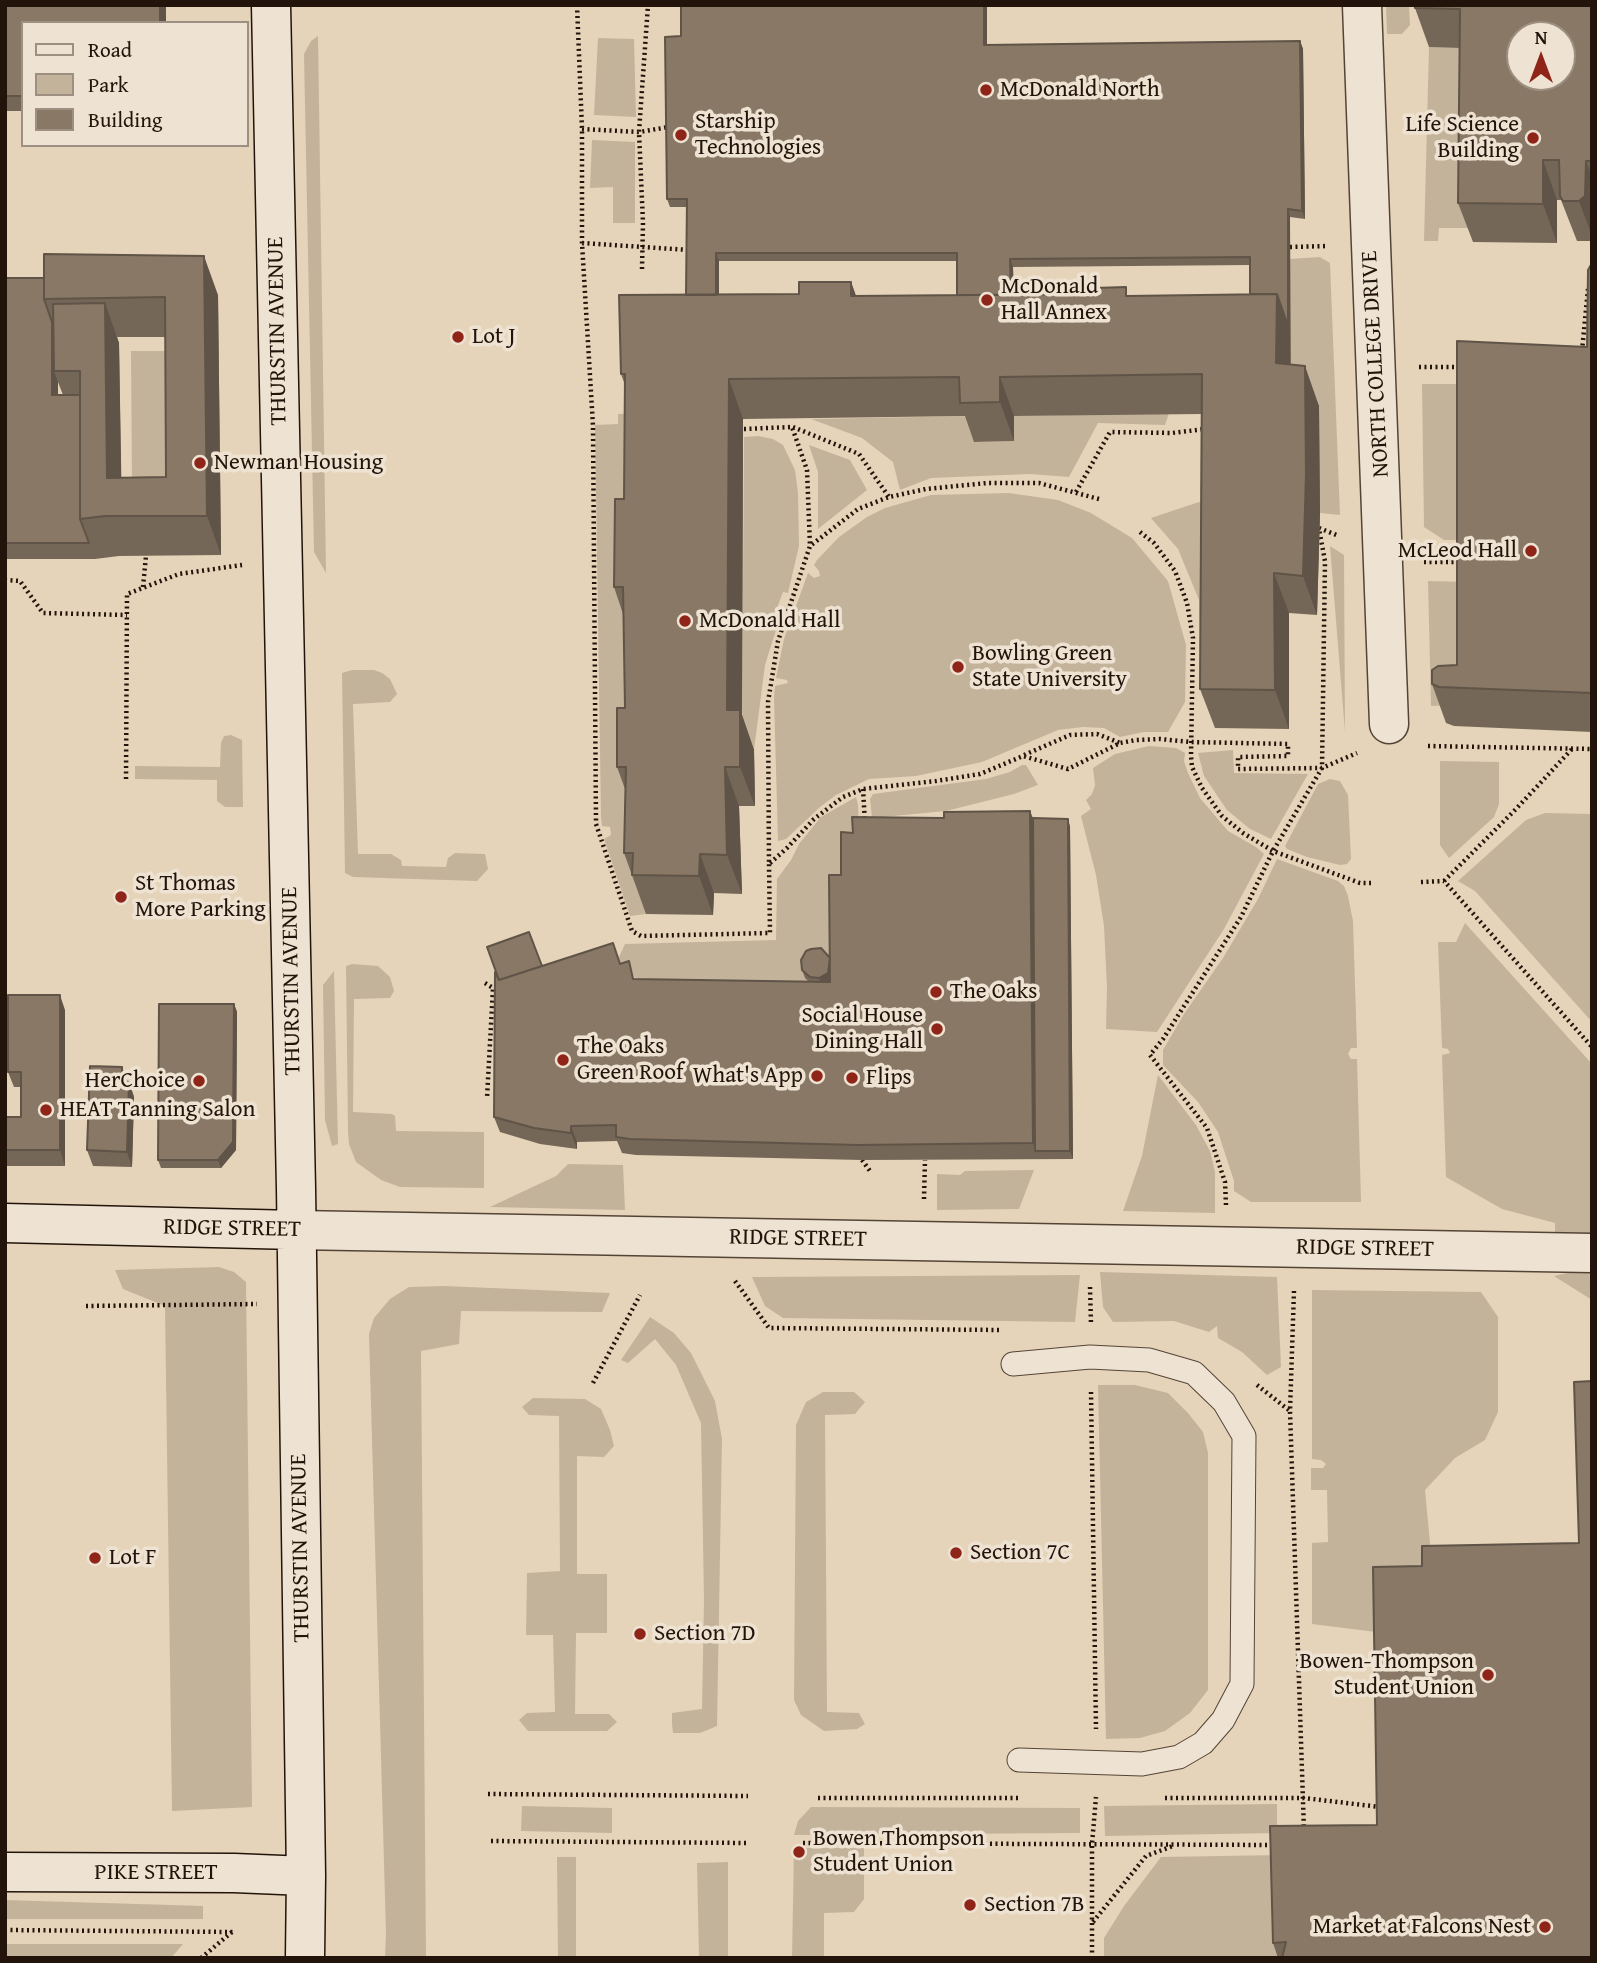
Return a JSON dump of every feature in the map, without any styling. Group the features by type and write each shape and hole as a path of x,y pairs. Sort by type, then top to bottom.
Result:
{"street":[{"name":"THURSTIN AVENUE","path":"271,5 296,1230 306,1876 304,1958"},
{"name":"NORTH COLLEGE DRIVE","path":"1362,5 1390,724"},
{"name":"RIDGE STREET","path":"5,1223 1592,1253"},
{"name":"PIKE STREET","path":"5,1872 306,1876"}],"lane":[{"path":"1013,1364 1090,1357 1149,1360 1194,1373 1224,1402 1244,1436 1242,1684 1223,1720 1203,1743 1179,1757 1142,1764 1019,1760"}],"path":[{"path":"577,5 582,129 582,243 593,426 596,824 632,930 641,936 770,933 768,702 778,641 810,546 807,470 793,427"},
{"path":"642,269 639,132 648,5"},
{"path":"582,129 639,132 669,127"},
{"path":"582,243 689,250"},
{"path":"1290,247 1339,246"},
{"path":"1581,355 1588,289"},
{"path":"1411,367 1463,367"},
{"path":"744,429 793,427 859,454 889,497"},
{"path":"1076,492 1111,432 1172,433 1216,429"},
{"path":"810,546 858,509 889,497 926,489 987,482 1040,483 1099,499"},
{"path":"1226,1217 1225,1182 1207,1128 1150,1055 1241,917 1273,851 1322,768 1325,561 1319,528 1349,540"},
{"path":"1140,532 1154,543 1175,571 1187,603 1193,638 1192,767 1210,801 1222,816 1243,833 1273,851 1360,883 1371,883"},
{"path":"143,587 146,556"},
{"path":"1423,562 1471,562"},
{"path":"126,779 127,594 179,574 243,565"},
{"path":"5,580 20,581 43,613 127,615"},
{"path":"769,864 829,806 863,789 936,782 980,774 1070,735 1097,734 1120,743"},
{"path":"1023,756 1068,769 1120,743 1136,740 1288,744 1288,756 1238,757 1238,769 1322,768 1357,752"},
{"path":"1429,746 1592,749"},
{"path":"1421,882 1444,881 1572,749"},
{"path":"863,789 865,825 873,825"},
{"path":"1444,881 1592,1047"},
{"path":"485,983 493,988 486,1098"},
{"path":"862,1160 870,1171"},
{"path":"924,1201 925,1160"},
{"path":"1294,1279 1290,1411 1304,1834"},
{"path":"593,1383 639,1295"},
{"path":"86,1306 258,1304"},
{"path":"1091,1391 1096,1741"},
{"path":"1092,1958 1092,1844 1097,1786"},
{"path":"488,1794 748,1796"},
{"path":"491,1841 747,1843"},
{"path":"803,1843 1276,1845"},
{"path":"1092,1922 1146,1856 1178,1844"},
{"path":"5,1930 233,1932 201,1958"}],"green space":[{"path":"1386,5 1409,5 1410,25 1402,34 1387,34"},
{"path":"318,36 326,573 314,552 304,54 311,41"},
{"path":"598,38 634,39 636,117 594,115"},
{"path":"1429,47 1474,48 1473,228 1439,228 1438,241 1424,241"},
{"path":"592,140 635,142 635,223 613,223 613,187 590,188"},
{"path":"1320,257 1330,263 1340,515 1320,513 1319,406 1290,403 1290,259"},
{"path":"131,351 174,351 175,486 132,486"},
{"path":"1422,384 1471,384 1471,540 1444,540 1424,527"},
{"path":"640,413 647,892 646,914 630,916 604,839 611,835 610,827 602,826 601,817 595,425 618,424 618,414"},
{"path":"1169,413 1165,425 1098,423 1069,477 1030,474 931,478 900,490 893,462 862,438 811,419 974,416 975,442 1014,441 1014,416"},
{"path":"744,437 773,439 783,445 795,470 799,546 788,593 783,592 777,608 782,611 765,665 754,750 742,749"},
{"path":"809,445 850,460 867,490 818,529 818,472"},
{"path":"1009,493 1058,500 1091,513 1132,538 1168,581 1186,645 1185,702 1168,732 1144,732 1120,737 1104,728 1058,730 982,762 916,776 869,779 836,795 786,839 778,841 775,686 788,683 787,680 776,678 784,639 808,573 814,578 820,576 814,565 817,560 839,537 885,508 931,495"},
{"path":"1199,502 1216,508 1215,696 1202,696 1199,600 1178,549 1151,518"},
{"path":"1330,546 1344,555 1345,732"},
{"path":"1428,581 1471,582 1463,705 1431,706"},
{"path":"374,670 382,673 390,679 397,694 390,702 353,704 358,854 391,854 401,860 402,866 446,867 448,858 455,853 485,854 488,869 477,881 353,877 345,873 342,673"},
{"path":"231,735 242,740 243,807 225,807 217,801 217,780 135,779 135,766 220,767 221,743 224,736"},
{"path":"1149,746 1176,748 1185,753 1184,761 1188,773 1200,798 1228,831 1264,854 1224,929 1157,1032 1106,1029 1104,926 1096,875 1081,816 1091,809 1086,800 1095,785 1093,768 1115,754"},
{"path":"1233,750 1234,773 1308,774 1271,839 1250,829 1227,810 1204,776 1198,753"},
{"path":"1440,761 1499,762 1499,804 1494,817 1449,858 1440,845"},
{"path":"1026,765 1038,785 1014,794 946,811 872,818 870,799 873,794 986,779 1010,772"},
{"path":"1330,779 1340,781 1348,795 1351,859 1347,864 1340,865 1307,857 1285,846 1318,784"},
{"path":"856,797 859,828 836,997 639,989 635,977 626,979 618,959 625,944 776,940 777,879 799,844 821,817"},
{"path":"1545,813 1592,814 1592,1022 1475,891 1458,881 1526,820"},
{"path":"1277,859 1338,881 1344,886 1348,896 1353,921 1357,1048 1351,1048 1348,1054 1351,1059 1357,1059 1361,1202 1251,1202 1234,1191 1234,1181 1218,1132 1198,1102 1163,1065 1163,1050 1223,958 1258,899"},
{"path":"1465,923 1592,1064 1592,1234 1555,1233 1555,1223 1502,1209 1446,1177 1442,1055 1450,1053 1448,1049 1442,1048 1438,942 1456,942"},
{"path":"346,966 378,966 390,977 394,991 390,998 354,999 353,1112 392,1114 395,1116 396,1131 484,1132 484,1188 400,1187 381,1180 356,1162 349,1144 348,1131"},
{"path":"334,971 338,1144 332,1146 325,1120 323,985"},
{"path":"1158,1075 1196,1125 1210,1151 1215,1172 1215,1213 1123,1211 1142,1156"},
{"path":"568,1164 623,1165 625,1210 490,1207 556,1176"},
{"path":"1034,1170 1019,1209 937,1210 937,1174"},
{"path":"219,1267 234,1272 246,1282 252,1807 172,1811 165,1306 123,1289 115,1270"},
{"path":"1100,1272 1277,1277 1281,1367 1267,1375 1242,1352 1218,1338 1217,1326 1209,1332 1174,1321 1113,1322 1103,1307"},
{"path":"1592,1272 1592,1300 1554,1276"},
{"path":"1080,1275 1075,1322 783,1318 765,1306 752,1277"},
{"path":"409,1287 610,1293 602,1312 461,1311 459,1344 421,1351 426,1958 385,1958 369,1334 374,1318 390,1299"},
{"path":"1312,1290 1481,1292 1498,1317 1498,1412 1485,1440 1455,1458 1425,1490 1433,1575 1384,1633 1312,1624 1312,1543 1328,1542 1327,1490 1311,1490 1311,1468 1323,1468 1326,1464 1312,1459"},
{"path":"650,1317 674,1333 691,1353 715,1401 722,1439 717,1726 700,1733 673,1733 672,1713 702,1709 704,1600 701,1423 676,1365 655,1339 628,1363 621,1360"},
{"path":"1098,1385 1135,1385 1168,1393 1203,1432 1208,1453 1208,1690 1190,1713 1165,1731 1140,1738 1106,1739"},
{"path":"823,1392 854,1392 865,1402 855,1414 825,1415 827,1712 859,1713 865,1724 857,1729 824,1731 801,1715 794,1700 796,1425 806,1402"},
{"path":"533,1398 585,1399 601,1409 614,1446 604,1457 577,1456 577,1574 607,1574 607,1633 576,1633 575,1714 609,1714 617,1722 607,1731 528,1731 519,1720 527,1713 555,1712 553,1635 526,1635 527,1573 560,1571 559,1416 529,1415 522,1407"},
{"path":"1277,1804 1277,1833 1105,1836 1104,1806"},
{"path":"522,1806 612,1808 612,1833 521,1831"},
{"path":"811,1807 1080,1808 1080,1833 794,1835 798,1821"},
{"path":"794,1848 864,1848 864,1899 854,1912 824,1913 824,1958 792,1958"},
{"path":"1281,1855 1283,1958 1104,1958 1104,1938 1161,1857"},
{"path":"557,1857 576,1857 576,1958 558,1958"},
{"path":"728,1862 728,1958 699,1958 697,1863"},
{"path":"5,1900 203,1906 203,1919 5,1919"},
{"path":"5,1944 183,1944 171,1958 5,1958"}],"building":[{"path":"5,5 160,5 160,21 21,21 21,96 5,96"},
{"name":"McDonald North","path":"681,5 984,5 984,45 1300,41 1302,211 1288,209 1288,326 1277,294 1250,294 1250,257 1010,259 1011,295 957,295 957,253 716,253 716,295 686,295 687,199 667,199 665,37 681,36"},
{"name":"Life Science Building","path":"1415,5 1592,5 1592,161 1586,161 1585,196 1579,201 1563,201 1560,196 1559,160 1543,160 1543,204 1458,203 1460,9 1415,8"},
{"path":"44,254 204,256 207,516 105,516 80,519 80,371 54,371 53,304 105,303 107,478 166,477 165,297 44,299"},
{"name":"McLeod Hall","path":"1592,263 1592,693 1439,687 1432,684 1432,670 1438,666 1457,665 1457,341 1587,347 1588,270"},
{"path":"5,278 44,278 44,299 52,322 52,395 80,395 80,519 89,543 5,543"},
{"name":"McDonald Hall","path":"799,282 851,282 851,296 1094,294 1094,288 1126,287 1126,296 1277,294 1276,363 1305,366 1306,474 1303,576 1274,573 1275,690 1200,689 1202,374 1000,377 1000,402 960,403 959,377 729,379 727,710 740,710 740,767 725,767 727,855 700,854 699,876 632,875 633,853 624,853 626,767 617,767 617,708 625,708 623,587 614,587 615,499 624,499 625,374 621,374 619,295 799,294"},
{"name":"The Oaks","path":"1030,811 1033,1143 857,1145 630,1139 616,1137 616,1125 571,1126 571,1133 534,1128 494,1117 495,972 499,980 613,943 620,964 629,961 633,979 830,982 829,875 841,875 841,832 853,833 852,817 944,818 944,812"},
{"path":"1033,818 1068,819 1070,1151 1035,1151"},
{"path":"529,932 542,966 499,980 487,947"},
{"path":"821,948 830,958 828,973 819,978 810,977 802,970 801,960 806,951"},
{"name":"HEAT Tanning Salon","path":"8,995 60,995 60,1150 5,1150 5,1117 21,1117 21,1072 8,1072"},
{"name":"HerChoice","path":"159,1004 234,1004 233,1142 218,1160 158,1160"},
{"path":"90,1066 122,1067 122,1081 129,1082 127,1152 87,1150"},
{"name":"Bowen-Thompson Student Union","path":"1592,1381 1592,1958 1282,1958 1286,1942 1273,1943 1270,1826 1377,1825 1373,1567 1422,1566 1422,1546 1579,1543 1574,1382"}],"place":[{"name":"McDonald North","path":"986,90"},
{"name":"Starship Technologies","path":"681,135"},
{"name":"Life Science Building","path":"1533,138"},
{"name":"McDonald Hall Annex","path":"987,300"},
{"name":"Lot J","path":"458,337"},
{"name":"Newman Housing","path":"200,463"},
{"name":"McLeod Hall","path":"1531,551"},
{"name":"McDonald Hall","path":"685,621"},
{"name":"Bowling Green State University","path":"958,667"},
{"name":"St Thomas More Parking","path":"121,897"},
{"name":"The Oaks","path":"936,992"},
{"name":"Social House Dining Hall","path":"937,1029"},
{"name":"The Oaks Green Roof","path":"563,1060"},
{"name":"What's App","path":"817,1076"},
{"name":"Flips","path":"852,1078"},
{"name":"HerChoice","path":"199,1081"},
{"name":"HEAT Tanning Salon","path":"46,1110"},
{"name":"Section 7C","path":"956,1553"},
{"name":"Lot F","path":"95,1558"},
{"name":"Section 7D","path":"640,1634"},
{"name":"Bowen-Thompson Student Union","path":"1488,1675"},
{"name":"Bowen Thompson Student Union","path":"799,1852"},
{"name":"Section 7B","path":"970,1905"},
{"name":"Market at Falcons Nest","path":"1545,1927"}]}
